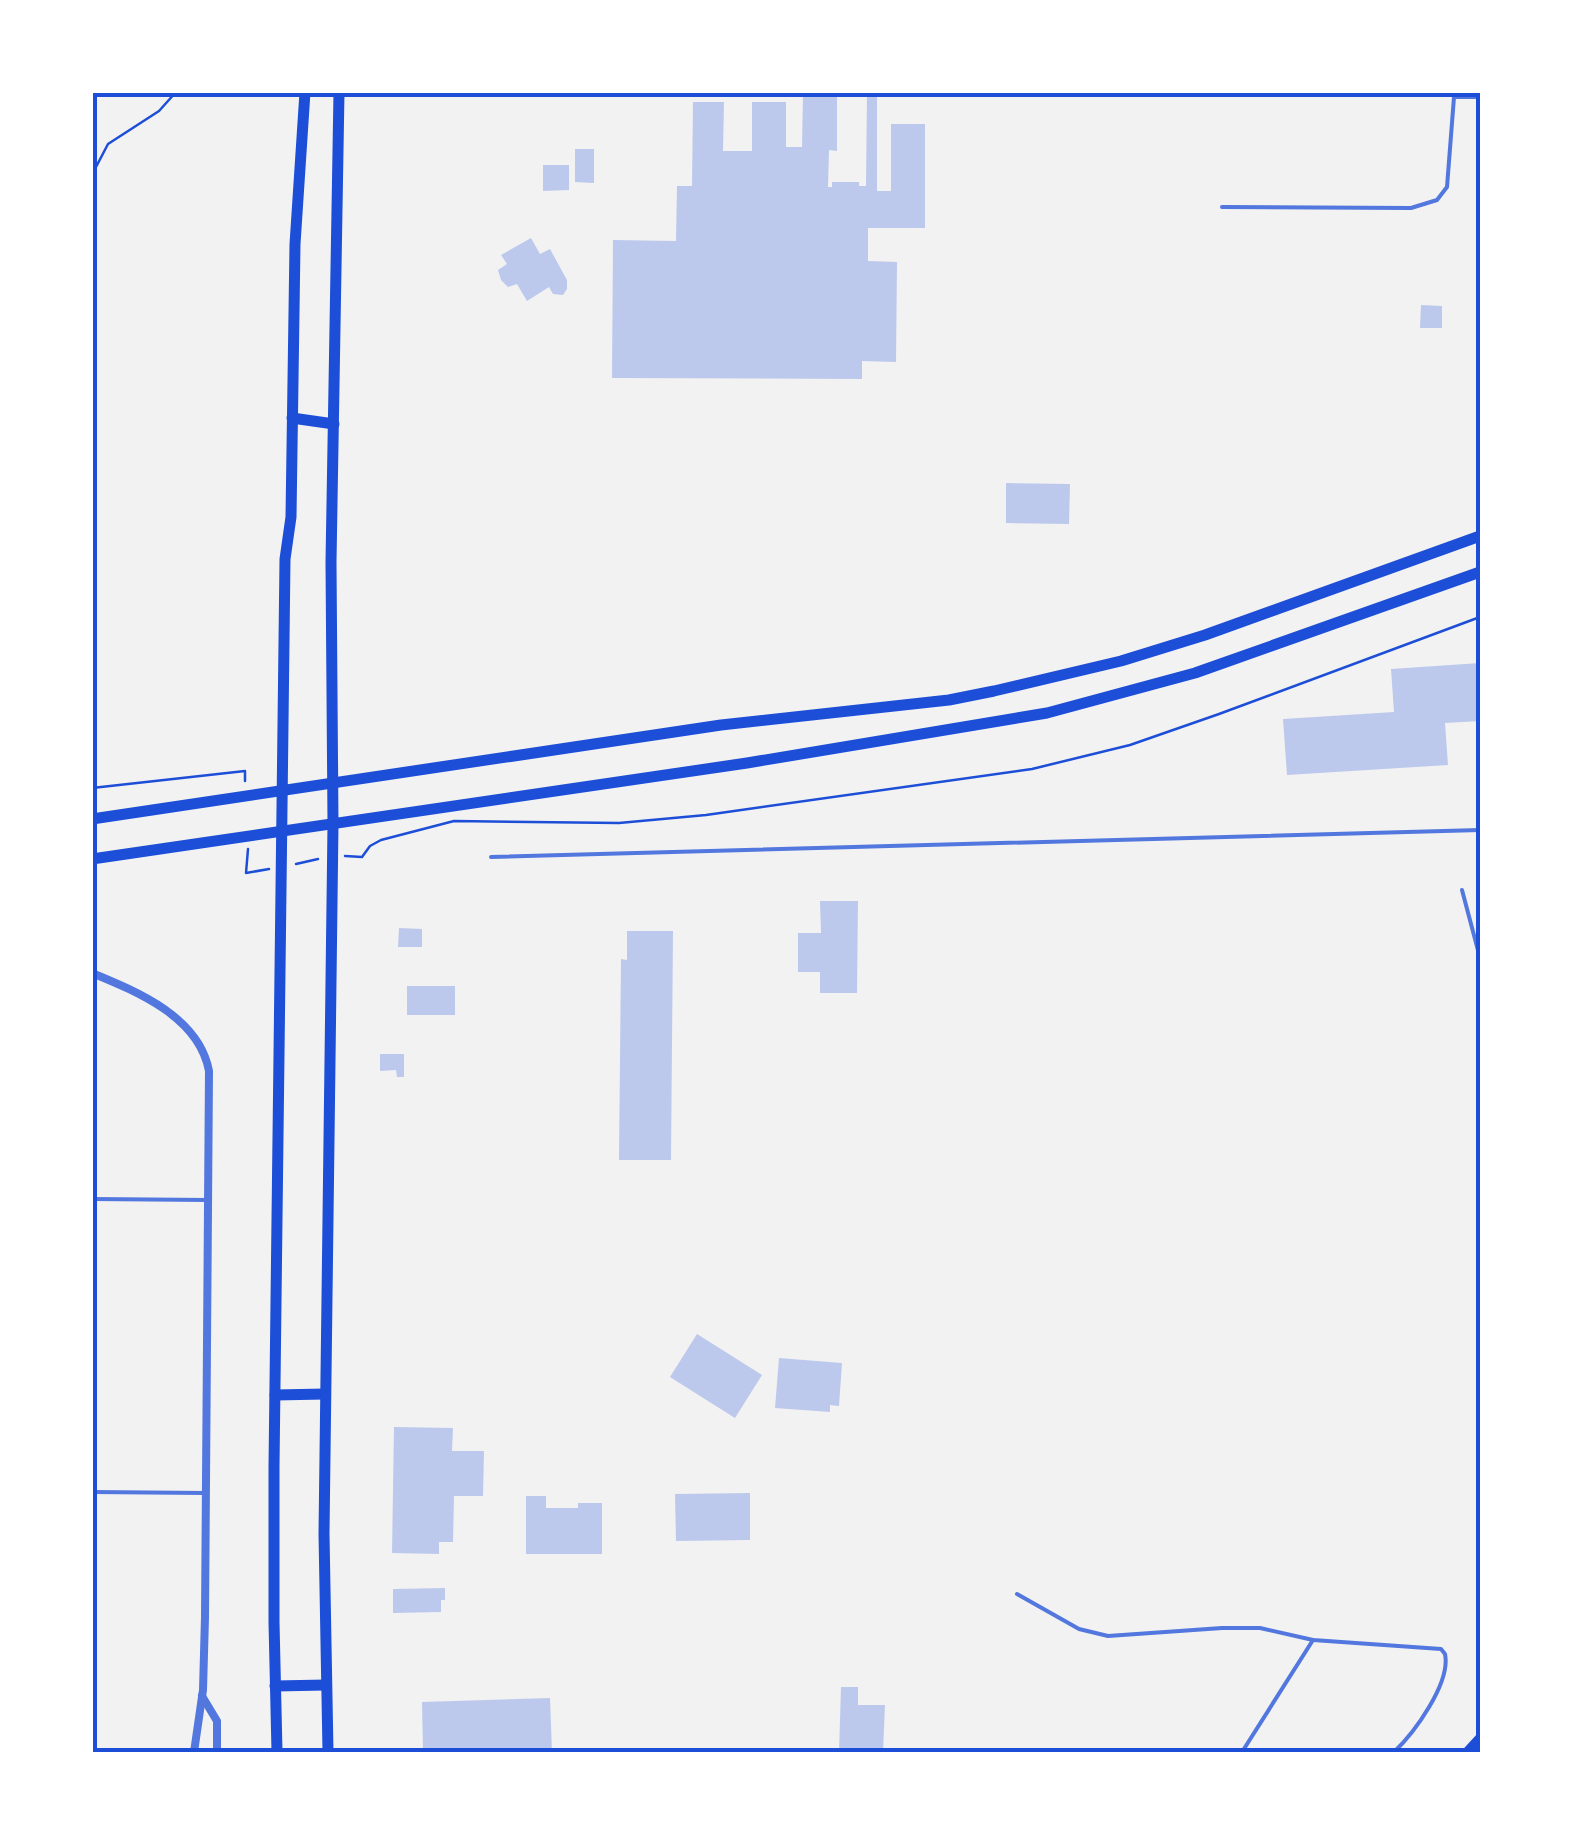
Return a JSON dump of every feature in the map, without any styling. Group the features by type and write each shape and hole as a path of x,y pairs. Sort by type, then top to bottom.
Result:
{"main road":[{"path":"277,1752 274,1395 285,558 290,517 295,244 305,92"},
{"path":"328,1752 325,1394 338,92"},
{"path":"292,418 334,424"},
{"path":"92,819 721,725 949,700 994,691 1178,644 1480,536"},
{"path":"92,860 784,757 1047,713 1196,672 1480,572"},
{"path":"274,1395 325,1394"},
{"path":"275,1686 326,1684"},
{"path":"1468,1752 1480,1740"}],"street":[{"path":"92,973 181,1022 198,1040 210,1071 205,1617 202,1696 194,1752"},
{"path":"202,1696 217,1721 216,1752"}],"lane":[{"path":"1222,207 1411,208 1437,200 1447,186 1454,97 1480,96"},
{"path":"490,857 1480,830"},
{"path":"1462,890 1480,958"},
{"path":"92,1198 209,1200"},
{"path":"92,1492 205,1494"},
{"path":"1017,1594 1079,1629 1108,1636 1260,1628 1312,1640 1441,1649 1446,1669 1425,1714 1394,1752"},
{"path":"1242,1752 1312,1640"}],"path":[{"path":"92,169 108,144 159,111 176,92"}],"building":[{"path":"803,92 837,92 837,151 829,150 828,187 832,187 832,182 859,182 859,186 866,186 867,92 877,92 877,191 891,191 891,124 925,124 925,228 868,228 868,261 897,262 896,362 862,361 862,379 612,378 613,240 676,241 677,186 692,186 693,102 724,102 723,151 752,151 752,102 786,102 786,147 802,147"},
{"path":"575,149 594,149 594,183 575,182"},
{"path":"543,165 569,165 569,190 543,191"},
{"path":"531,238 540,254 550,249 567,280 563,295 553,294 549,287 527,301 517,284 508,287 501,280 498,270 507,264 501,255"},
{"path":"1421,305 1442,306 1442,328 1420,328"},
{"path":"1006,483 1070,484 1069,524 1006,523"},
{"path":"1480,663 1480,721 1445,723 1448,765 1287,775 1283,719 1394,712 1391,669"},
{"path":"820,901 858,901 857,993 820,993 820,972 798,972 798,933 821,933"},
{"path":"399,928 422,929 422,947 398,947"},
{"path":"627,931 673,931 671,1160 619,1160 621,959 627,960"},
{"path":"407,986 455,986 455,1015 407,1015"},
{"path":"380,1054 404,1054 404,1077 397,1077 396,1070 380,1071"},
{"path":"697,1334 762,1375 735,1418 670,1377"},
{"path":"779,1358 842,1363 839,1406 830,1405 830,1412 775,1408"},
{"path":"394,1427 453,1428 452,1451 484,1451 483,1496 454,1496 453,1542 439,1542 439,1554 392,1553"},
{"path":"750,1493 750,1540 676,1541 675,1494"},
{"path":"526,1496 546,1496 546,1508 602,1503 602,1554 526,1554"},
{"path":"445,1588 441,1612 393,1613 393,1589"},
{"path":"841,1687 858,1687 858,1705 885,1705 883,1752 839,1752"},
{"path":"550,1698 552,1752 423,1752 422,1702"}]}
